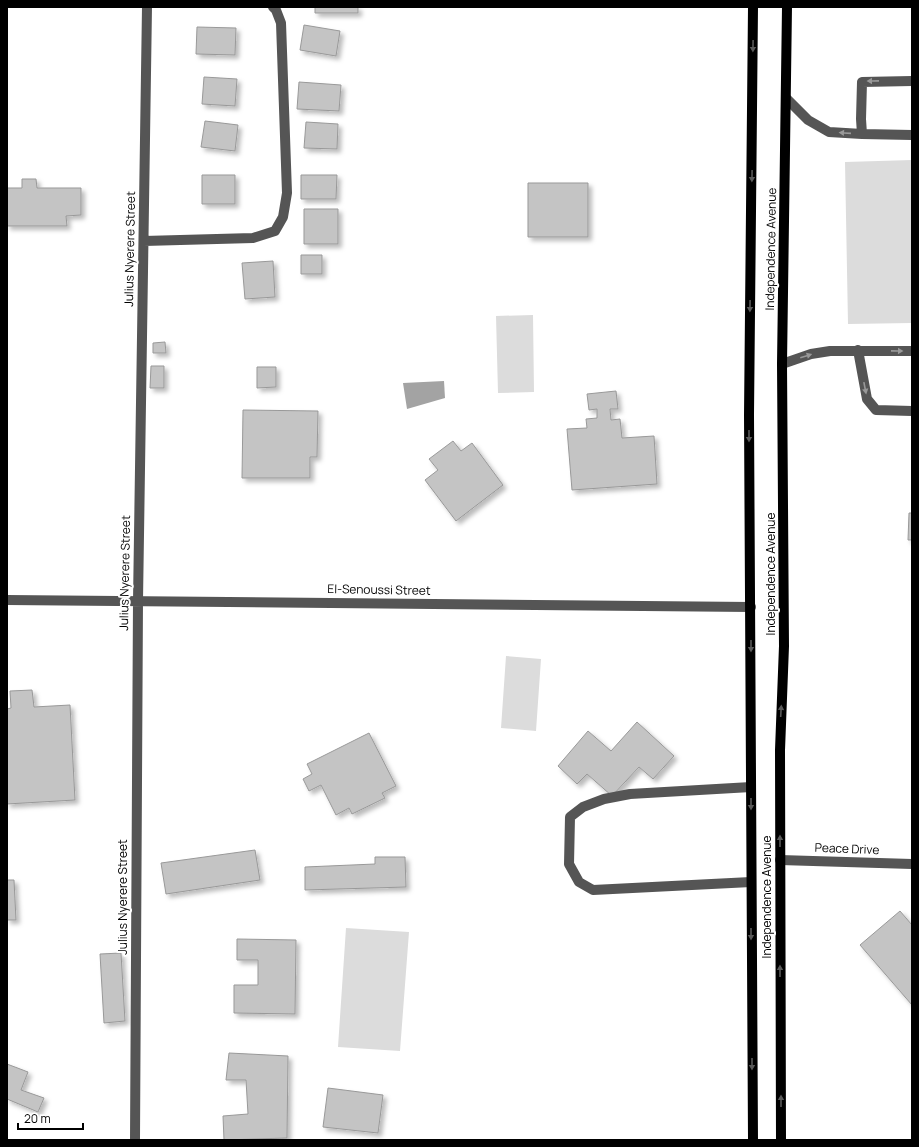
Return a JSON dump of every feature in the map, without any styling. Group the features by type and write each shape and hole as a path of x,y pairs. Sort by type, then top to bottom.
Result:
{"main road":[{"name":"Independence Avenue","path":"753,7 749,415 753,1140"},
{"name":"Independence Avenue","path":"781,1140 780,750 784,646 782,364 787,7"}],"street":[{"name":"Julius Nyerere Street","path":"135,1140 138,601 147,7"},
{"path":"144,241 253,238 275,230 283,217 287,193 281,23 276,10 273,7"},
{"path":"862,134 862,82 912,81"},
{"path":"786,98 808,120 829,132 912,135"},
{"path":"782,364 811,354 824,352 858,350 912,351"},
{"path":"858,350 867,399 876,410 912,411"},
{"name":"El-Senoussi Street","path":"7,600 751,607"},
{"path":"751,786 630,794 604,799 583,806 570,817 568,864 579,882 593,890 751,882"},
{"name":"Peace Drive","path":"780,860 912,864"}],"shaded area":[{"path":"912,160 912,323 848,324 845,162"},
{"path":"533,315 534,392 498,393 496,316"},
{"path":"444,381 445,398 407,409 403,383"},
{"path":"506,656 541,659 536,731 501,728"},
{"path":"346,928 409,932 400,1051 338,1047"}],"building":[{"path":"315,7 358,7 358,13 315,13"},
{"path":"304,25 340,31 336,56 300,50"},
{"path":"197,27 236,28 235,55 196,54"},
{"path":"204,77 237,79 235,106 202,104"},
{"path":"299,82 341,85 339,111 297,109"},
{"path":"205,121 238,125 235,151 201,147"},
{"path":"306,122 338,124 337,149 304,148"},
{"path":"202,175 235,175 235,204 202,204"},
{"path":"301,175 337,175 336,199 301,199"},
{"path":"22,179 36,179 37,188 81,188 81,215 66,216 67,226 7,226 7,188 22,188"},
{"path":"528,183 588,183 588,237 528,237"},
{"path":"304,209 338,209 338,244 304,244"},
{"path":"301,255 322,255 322,274 301,274"},
{"path":"273,261 275,297 245,299 242,263"},
{"path":"165,342 166,353 153,353 153,343"},
{"path":"151,366 164,366 164,388 150,388"},
{"path":"257,367 276,367 276,387 257,388"},
{"path":"616,391 618,409 610,409 611,420 620,419 622,438 654,436 657,484 572,490 567,429 587,428 586,419 597,418 597,409 589,410 587,394"},
{"path":"243,410 318,411 317,457 310,457 310,478 242,478"},
{"path":"453,441 461,451 472,443 503,485 456,521 425,480 438,470 429,459"},
{"path":"909,513 912,513 912,540 908,540"},
{"path":"32,690 34,707 70,705 75,800 7,804 7,709 11,708 10,691"},
{"path":"637,722 674,756 653,779 639,767 612,796 587,774 577,784 558,766 588,731 611,751"},
{"path":"369,733 396,786 382,793 385,798 352,814 349,808 336,815 321,785 309,791 303,779 312,774 307,764"},
{"path":"255,850 260,880 166,894 161,863"},
{"path":"375,857 405,857 406,887 305,890 305,867 375,864"},
{"path":"7,880 14,880 16,920 7,920"},
{"path":"900,911 912,925 912,1005 860,945"},
{"path":"237,939 296,940 295,1014 234,1013 234,985 258,985 258,960 237,960"},
{"path":"121,953 125,1021 104,1023 100,954"},
{"path":"229,1053 288,1056 287,1138 224,1140 223,1116 248,1114 246,1080 226,1080"},
{"path":"7,1064 28,1072 21,1090 44,1098 38,1112 7,1099"},
{"path":"328,1088 383,1095 378,1133 323,1127"}]}
